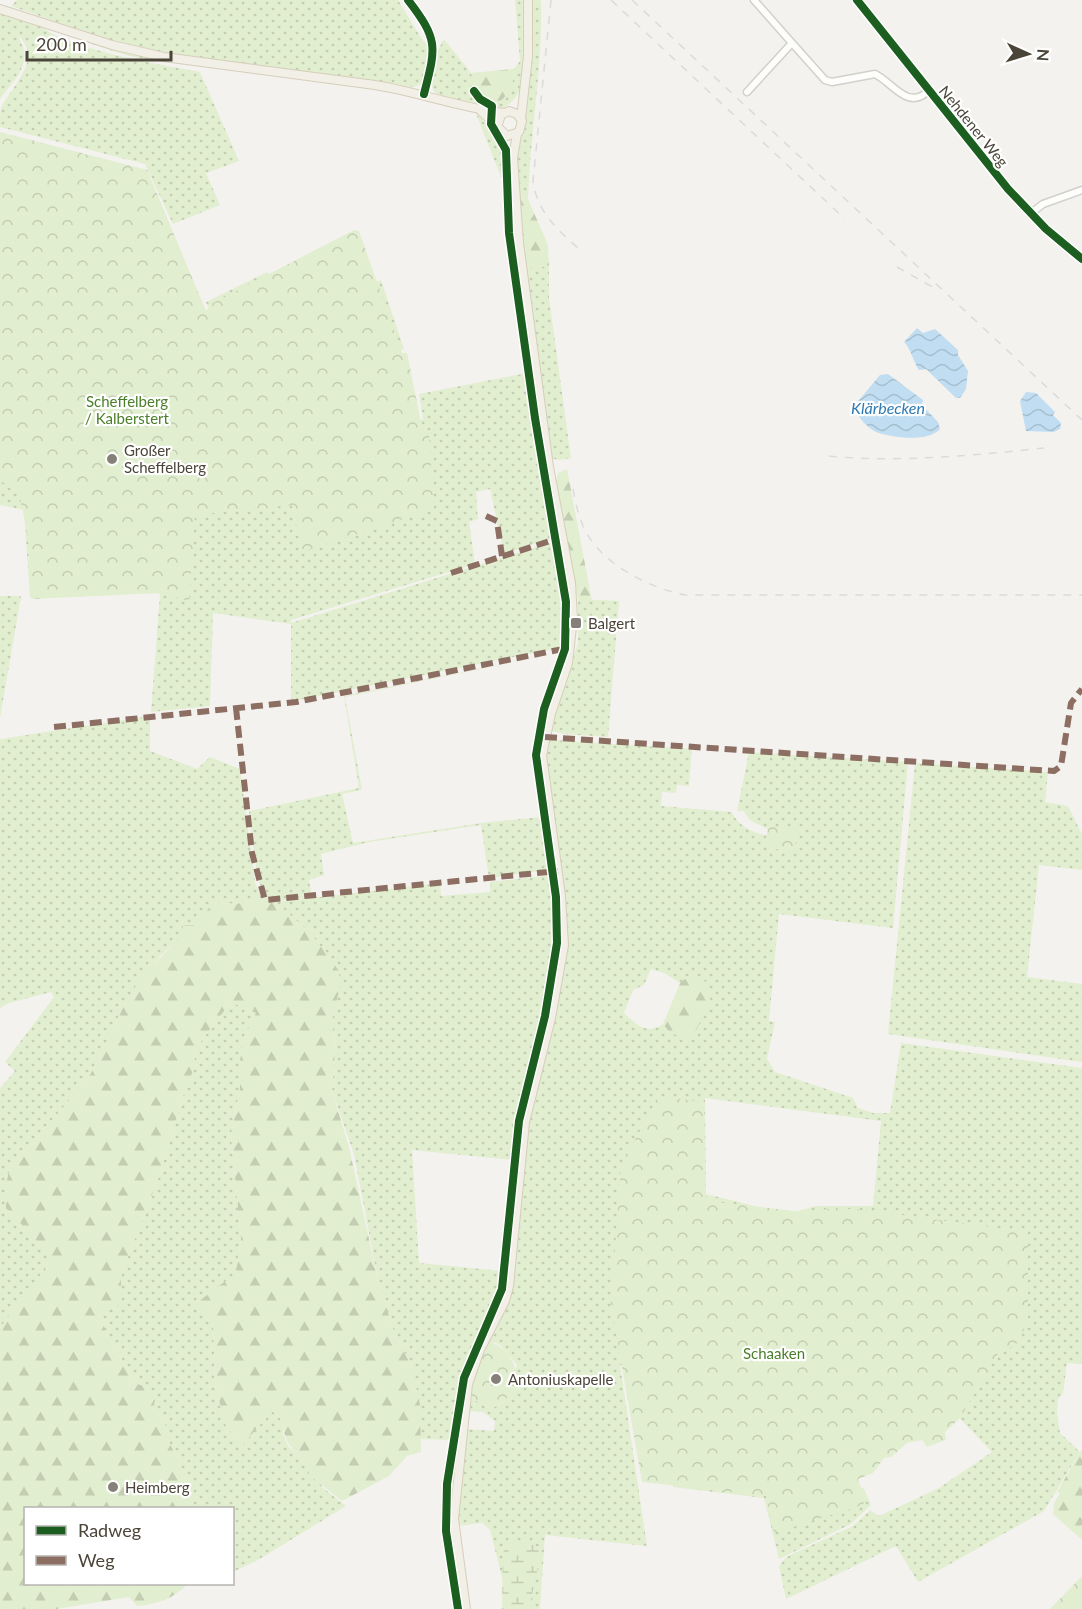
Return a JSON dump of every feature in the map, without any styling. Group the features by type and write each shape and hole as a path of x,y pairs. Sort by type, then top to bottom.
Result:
{"main road":[{"path":"466,1609 454,1519 468,1384 480,1350 505,1301 509,1286 525,1122 551,1017 564,945 561,896 542,755 551,714 568,663 573,602 547,456 518,237 513,158 517,134 522,127 522,96 528,56 528,0"},
{"path":"0,9 112,45 176,60 350,81 424,94 479,110 515,112 521,118"},
{"path":"498,124 522,96"},
{"path":"479,110 498,124 513,158"},
{"path":"504,134 517,134"}],"street":[{"path":"408,0 424,21 432,38 433,55 424,94"},
{"path":"754,0 825,80 832,82 875,74 893,90 912,98 918,98 928,91"},
{"name":"Nehdener Weg","path":"857,0 1029,214 1082,259"},
{"path":"747,92 792,43"},
{"path":"1029,214 1043,204 1082,190"}],"green space":[{"path":"17,0 398,0 423,41 430,45 430,57 421,84 414,87 195,60 106,38 11,6"},
{"path":"515,0 525,0 525,53 523,75 518,93 508,105 492,109 468,106 435,93 432,87 432,73 435,58 444,39 471,73 478,92 484,99 499,103 502,100 510,88 514,69 520,61"},
{"path":"531,0 541,0 540,50 528,199 519,200 517,159 523,113"},
{"path":"0,12 171,60 155,60 122,54 42,27 55,35 94,49 200,72 239,161 206,173 220,205 173,224 145,164 0,127 1,108 23,73 28,55 26,45 19,36 24,50 24,60 16,78 0,99"},
{"path":"514,69 512,89 499,103 487,99 480,93 471,73"},
{"path":"475,111 503,144 510,173 501,177"},
{"name":"Scheffelberg / Kalberstert","path":"0,132 147,170 201,302 251,410 206,302 267,272 312,328 357,291 381,280 404,349 373,358 328,451 423,419 419,394 527,373 555,537 504,554 490,489 476,492 478,519 469,522 475,564 291,620 291,623 556,541 565,602 563,647 294,701 291,698 291,624 213,613 210,706 151,712 160,594 148,592 30,597 24,510 0,505"},
{"name":"Scheffelberg / Kalberstert","path":"0,133 148,172 206,311 213,303 354,230 359,231 402,353 407,353 421,422 429,436 434,509 302,552 292,505 195,515 189,601 160,593 31,599 29,544 18,486 0,482"},
{"path":"528,199 548,245 549,266 524,268 519,200"},
{"path":"549,266 549,298 571,458 559,460 550,458 524,268"},
{"path":"567,469 592,601 578,599 556,481 558,473"},
{"path":"0,596 21,596 0,718"},
{"path":"578,599 619,601 608,737 564,734 548,730 578,643"},
{"path":"562,652 345,697 362,790 342,794 353,843 481,823 541,817 550,870 489,878 481,825 369,842 321,854 324,875 309,880 312,898 440,883 441,896 490,892 490,882 551,875 555,911 550,983 512,1160 412,1150 419,1263 502,1271 493,1305 467,1357 461,1377 452,1440 419,1439 412,1367 394,1332 378,1280 354,1154 332,1091 336,1040 332,1019 340,987 275,901 269,900 264,895 257,874 249,811 359,788 344,696"},
{"path":"150,716 150,751 197,769 210,757 240,769 255,883 262,898 236,904 214,902 202,919 161,955 126,1002 88,1079 10,1168 6,1208 54,1258 0,1328 0,1088 15,1071 5,1062 54,997 51,992 9,1003 0,1008 0,739"},
{"path":"547,738 692,749 689,786 677,785 676,793 662,792 661,806 732,812 746,828 767,835 766,848 768,827 767,829 751,821 744,811 737,811 749,752 908,762 893,928 779,914 769,1021 775,1022 767,1059 775,1072 853,1098 858,1108 873,1113 890,1113 901,1043 1082,1068 1082,1364 1067,1363 1063,1393 1058,1399 1057,1412 1060,1433 1080,1452 1044,1511 918,1582 896,1546 786,1599 779,1566 786,1557 853,1526 870,1510 879,1516 939,1488 992,1452 938,1396 813,1458 864,1489 871,1505 851,1524 779,1559 764,1498 673,1487 655,1370 620,1365 647,1546 545,1535 540,1609 509,1609 510,1588 504,1585 490,1530 482,1523 458,1526 466,1429 494,1431 495,1421 483,1412 468,1411 468,1396 491,1409 503,1402 517,1365 499,1344 488,1341 506,1306 528,1125 555,1021 567,950 565,900 547,789","holes":["651,969 664,973 680,983 691,974 671,1034 663,1024 647,1029 638,1025 624,1013 633,990 644,985","705,1098 881,1121 873,1206 815,1206 795,1212 763,1208 706,1194"]},
{"path":"915,763 1048,772 1045,802 1068,806 1082,834 1082,870 1039,865 1027,977 1082,984 1082,1062 888,1034"},
{"path":"768,827 797,827 795,851 766,848"},
{"path":"271,898 310,932 339,971 340,988 332,1019 336,1040 332,1091 349,1147 378,1280 394,1332 412,1367 420,1405 421,1452 407,1456 389,1476 342,1501 309,1475 308,1465 293,1450 287,1440 283,1421 272,1411 242,1445 226,1426 215,1385 213,1319 194,1305 236,1273 241,1239 231,1135 240,1088 240,1060 244,1039 256,1013 231,1002 195,1049 194,1068 183,1096 160,1174 121,1275 121,1304 99,1315 109,1338 137,1384 144,1386 155,1400 153,1409 165,1421 166,1437 179,1461 194,1507 24,1507 24,1585 186,1585 171,1597 137,1606 129,1597 57,1609 0,1609 0,1328 53,1258 6,1208 5,1188 10,1168 88,1079 126,1002 140,979 182,935 183,925 195,925 214,902 236,904"},
{"path":"691,974 705,981 711,1002 692,1038 671,1034 663,1024 680,983"},
{"path":"231,1002 256,1013 244,1039 240,1060 240,1088 231,1135 241,1239 236,1274 213,1319 215,1385 226,1426 242,1445 272,1411 283,1421 283,1435 289,1447 308,1465 323,1488 346,1506 258,1560 234,1572 234,1507 194,1507 179,1461 166,1437 165,1421 153,1409 144,1387 137,1384 109,1338 99,1315 120,1304 121,1275 160,1174 183,1096 194,1068 195,1049"},
{"name":"Schaaken","path":"659,1096 704,1102 706,1201 803,1212 837,1208 873,1211 1028,1232 1028,1318 1020,1340 1012,1348 1003,1345 960,1418 945,1432 946,1440 927,1447 922,1440 907,1443 891,1457 884,1458 873,1473 858,1479 866,1502 857,1507 774,1533 766,1496 642,1482 611,1304 621,1165"},
{"path":"488,1341 501,1348 510,1358 518,1379 518,1386 503,1402 491,1409 468,1396 475,1365"},
{"path":"1082,1449 1082,1540 1053,1514 1054,1503 1060,1493 1057,1492"},
{"path":"508,1542 532,1542 541,1552 531,1600 524,1609 502,1609 503,1553"},
{"path":"1082,1576 1082,1609 1050,1609"}],"water":[{"path":"917,328 923,333 935,329 958,350 958,355 968,371 966,389 960,398 956,398 926,369 919,370 904,342"},
{"name":"Klärbecken","path":"888,374 923,400 922,405 938,422 940,429 928,436 902,437 879,433 864,422 854,406 880,375"},
{"path":"1026,392 1036,393 1055,412 1053,415 1061,423 1060,429 1054,432 1026,431 1020,401"}],"railway":[{"path":"551,0 533,181 539,202 549,219 579,249"},
{"path":"611,0 845,219"},
{"path":"632,0 1082,420"},
{"path":"897,267 936,289"},
{"path":"829,456 909,458 1044,448"},
{"path":"573,489 584,529 605,556 617,566 644,581 685,595 1082,595"}],"marked path":[{"path":"486,516 497,521 502,556"},
{"path":"451,573 559,538"},
{"path":"54,727 296,702 568,648"},
{"path":"545,737 1054,771 1061,766 1071,703 1082,689"},
{"path":"236,708 252,853 265,900 558,871"}],"cycle path":[{"path":"408,0 425,25 432,44 431,65 424,94"},
{"path":"857,0 1008,189 1046,229 1082,259"},
{"path":"458,1609 446,1531 447,1484 464,1378 502,1289 519,1121 545,1016 557,943 556,897 536,755 544,709 565,649 566,602 535,418 509,233 506,150 491,124 492,106 480,99 474,91"}],"place":[{"name":"Großer Scheffelberg","path":"112,459"},
{"name":"Balgert","path":"576,623"},
{"name":"Antoniuskapelle","path":"496,1379"},
{"name":"Heimberg","path":"113,1487"}]}
